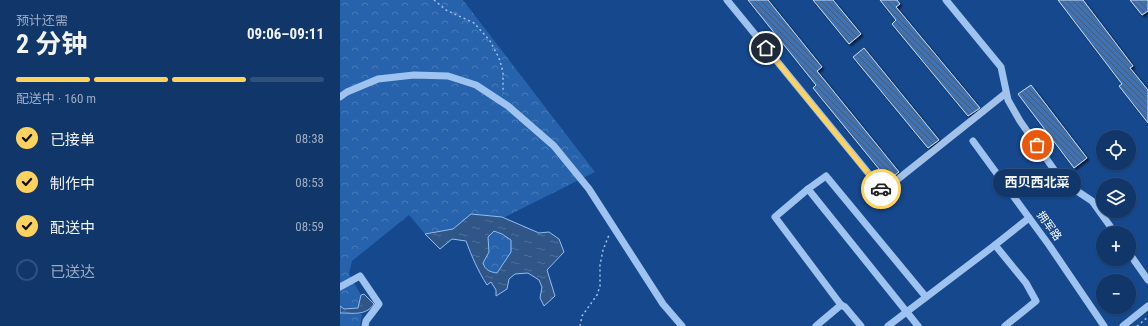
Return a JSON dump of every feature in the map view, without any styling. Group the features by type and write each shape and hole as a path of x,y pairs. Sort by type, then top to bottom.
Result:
{"street":[{"path":"727,0 883,191 1006,93"},
{"path":"946,0 1001,67 1008,100 1020,121 1062,181 1092,201 1110,226"},
{"path":"340,98 343,92 378,79 414,75 448,76 476,85 502,102 554,146 589,189 663,304 682,326"},
{"name":"拥军路","path":"973,141 1049,245 1104,326"},
{"path":"861,326 841,304 775,217 826,176 926,297"},
{"path":"808,189 918,326"},
{"path":"888,326 1029,218"},
{"path":"995,245 1026,282 1036,301 1005,326"},
{"path":"1136,263 1148,280"},
{"path":"340,287 360,276 379,304 366,321 365,326"},
{"path":"816,326 841,304"},
{"path":"1123,326 1148,306"}],"path":[{"path":"434,0 446,10 474,23 490,41 499,58 503,72 504,88 502,102"},
{"path":"580,326 582,316 597,295 600,286 600,265 603,250 614,228"},
{"path":"1137,326 1148,318"}],"green space":[{"path":"340,0 463,0 595,172 505,217 471,214 453,229 425,234 409,215 352,261 349,274 361,295 358,308 344,309 340,306"},
{"path":"494,231 511,240 511,252 498,273 488,270 483,263 489,252 488,236"},
{"path":"340,313 362,314 360,326 340,326"}],"water":[{"path":"471,214 502,217 539,233 549,232 559,239 564,252 547,270 555,296 544,306 540,298 542,287 539,280 528,273 515,274 509,279 507,289 496,296 496,290 491,282 487,285 466,241 452,239 440,249 425,234 453,229","holes":["494,231 511,240 511,252 497,273 488,270 483,263 489,252 488,237"]},
{"path":"364,294 374,304 371,308 359,313 340,313 340,306 344,309 358,308 361,295"}],"building":[{"path":"748,0 768,0 822,67 817,71 899,172 888,180 813,88 816,85"},
{"path":"813,0 833,0 861,34 849,44"},
{"path":"880,0 897,0 900,4 896,7 980,108 968,116 892,24 896,20"},
{"path":"1058,0 1083,0 1133,66 1130,68 1148,90 1148,123 1119,86 1122,84"},
{"path":"1130,0 1148,0 1148,11 1142,15"},
{"path":"864,48 939,140 928,148 853,57"},
{"path":"1031,85 1087,158 1074,168 1018,94"}],"way so far":[{"path":"881,189 883,191 1006,93 1008,100 1020,121 1037,145"}],"place":[{"name":"西贝西北菜","path":"1037,145"}],"route":[{"path":"766,48 881,189"}]}
